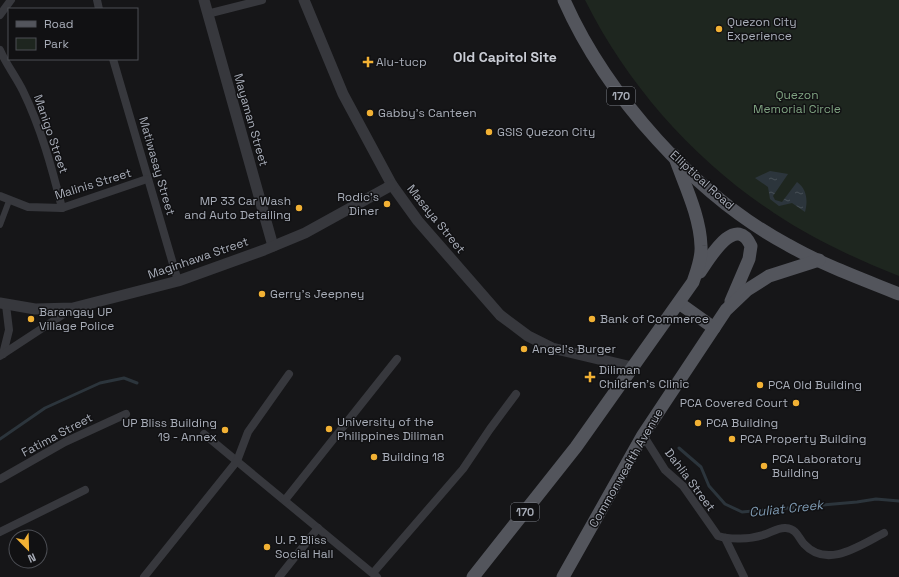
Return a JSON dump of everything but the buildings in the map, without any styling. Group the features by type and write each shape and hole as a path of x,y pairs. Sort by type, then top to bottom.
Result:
{"main road":[{"name":"Elliptical Road","path":"564,0 591,52 621,96 637,116 693,175 734,210 787,245 899,294"},
{"name":"170","path":"473,577 576,447 693,282 700,263 701,246 697,216 674,155"},
{"path":"693,282 717,247 726,238 739,234 746,237 751,246 749,259 726,310"},
{"name":"Commonwealth Avenue","path":"563,577 643,435 726,310 747,290 769,276 819,260"},
{"path":"679,303 714,328"}],"street":[{"path":"0,15 11,0"},
{"name":"Mayaman Street","path":"204,0 273,246"},
{"path":"207,14 262,0"},
{"name":"Masaya Street","path":"304,0 343,94 392,185 418,221 500,315 512,326 528,336 557,350 632,367"},
{"name":"Manigo Street","path":"0,50 22,89 37,121 50,159 62,208"},
{"name":"Matiwasay Street","path":"113,60 178,281"},
{"name":"Malinis Street","path":"0,196 9,201 28,207 51,209 62,208 147,179"},
{"name":"Maginhawa Street","path":"3,304 34,309 74,308 178,281 305,233 392,185"},
{"path":"0,225 9,201"},
{"path":"1,355 9,330 3,304"},
{"path":"1,355 74,308"},
{"path":"285,500 397,359"},
{"path":"146,576 237,461 248,432 289,374"},
{"path":"204,434 375,575 463,469 516,394"},
{"name":"Fatima Street","path":"0,479 65,442 126,414"},
{"name":"Dahlia Street","path":"643,435 665,470 689,495 714,533 725,538 744,577"},
{"path":"0,532 86,490"},
{"path":"279,577 318,528"},
{"path":"725,538 756,537 781,528 788,528 798,534 802,542 816,554 839,555 884,534"},
{"path":"467,577 473,577"}],"green space":[{"name":"Quezon Memorial Circle","path":"585,0 899,0 899,276 867,263 819,240 774,213 717,170 666,119 643,91 602,32"}],"water":[{"path":"770,171 788,174 773,196 775,200 782,202 797,182 805,192 805,212 792,203 779,206 770,199 768,187 755,178"}],"waterway":[{"path":"0,439 45,408 100,383 124,378 137,383"},
{"name":"Culiat Creek","path":"679,448 701,467 709,486 725,504 742,512 876,499 899,501"}],"place":[{"name":"Quezon City Experience","path":"719,29"},
{"name":"Alu-tucp","path":"368,62"},
{"name":"Gabby's Canteen","path":"370,113"},
{"name":"GSIS Quezon City","path":"489,132"},
{"name":"Rodic's Diner","path":"387,204"},
{"name":"MP 33 Car Wash and Auto Detailing","path":"299,208"},
{"name":"Gerry's Jeepney","path":"262,294"},
{"name":"Barangay UP Village Police","path":"31,319"},
{"name":"Bank of Commerce","path":"592,319"},
{"name":"Angel's Burger","path":"524,349"},
{"name":"Diliman Children's Clinic","path":"590,377"},
{"name":"PCA Old Building","path":"760,385"},
{"name":"PCA Covered Court","path":"796,403"},
{"name":"PCA Building","path":"698,423"},
{"name":"University of the Philippines Diliman","path":"329,429"},
{"name":"UP Bliss Building 19 - Annex","path":"225,430"},
{"name":"PCA Property Building","path":"732,439"},
{"name":"Building 18","path":"374,457"},
{"name":"PCA Laboratory Building","path":"764,466"},
{"name":"U. P. Bliss Social Hall","path":"267,547"}],"district":[{"name":"Old Capitol Site","path":"505,57"}]}
